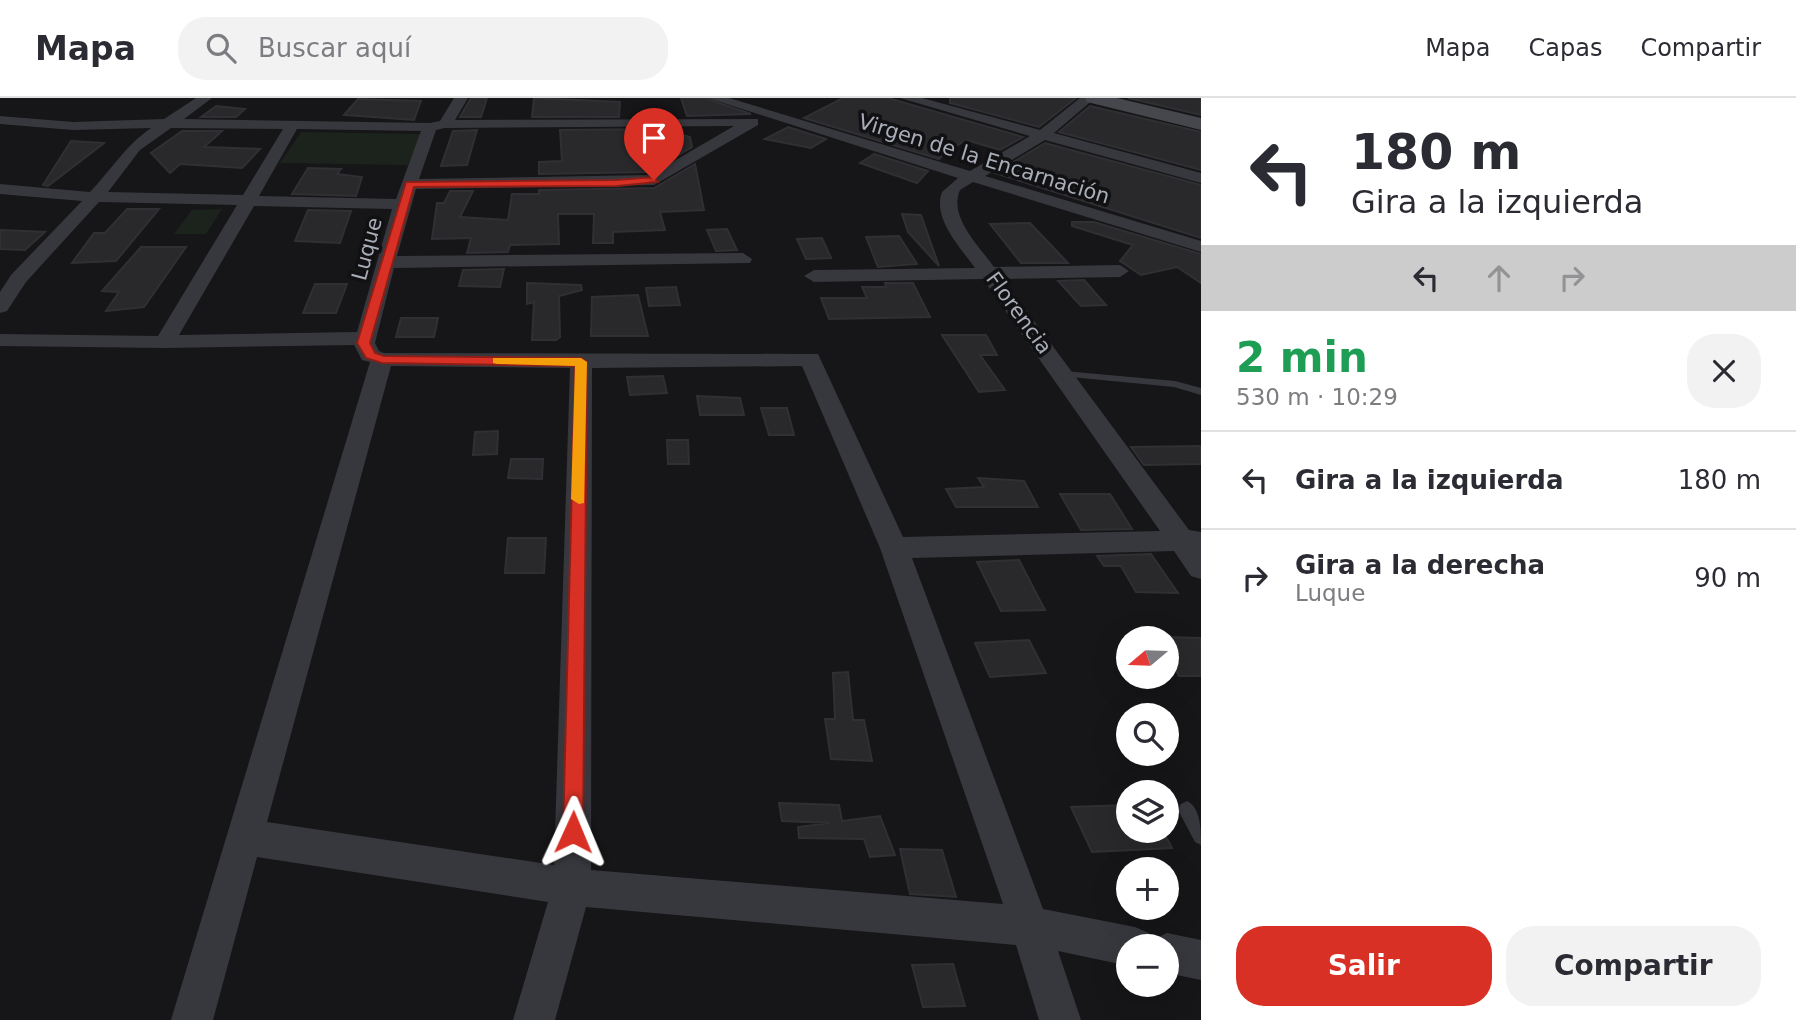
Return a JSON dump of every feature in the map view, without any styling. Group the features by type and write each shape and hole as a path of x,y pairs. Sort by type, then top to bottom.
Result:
{"street":[{"path":"0,307 9,279 118,172 134,147 205,98"},
{"name":"Luque","path":"192,1020 243,837 370,347 402,204 437,126 461,98"},
{"name":"Virgen de la Encarnación","path":"715,98 760,118 970,177 1201,247"},
{"path":"907,98 1201,178"},
{"name":"Florencia","path":"1088,98 1043,135 954,187 948,194 947,204 957,229 1191,540 1201,568"},
{"path":"1094,98 1201,124"},
{"path":"0,120 73,126 437,126 760,118"},
{"path":"410,184 617,183 654,180 760,118"},
{"path":"165,342 292,126"},
{"path":"0,189 93,197 402,204"},
{"path":"387,262 743,259"},
{"path":"814,276 1120,271"},
{"path":"0,340 370,347 581,362 810,359 894,548 1030,926 1060,1020"},
{"path":"534,1020 572,887 581,362"},
{"path":"894,548 1191,540"},
{"path":"243,837 572,887 780,907 1030,926 1116,943"},
{"path":"1179,955 1201,960"}],"lane":[{"path":"1064,374 1175,384 1201,392"},
{"path":"1187,810 1201,836"}],"shaded area":[{"path":"301,132 422,134 408,165 280,163"},
{"path":"222,209 206,234 174,234 192,210"}],"building":[{"path":"471,98 487,98 481,117 460,117"},
{"path":"534,98 620,102 619,117 532,117"},
{"path":"681,98 705,98 751,114 687,116"},
{"path":"843,98 888,98 1023,137 1000,150 966,140 955,147 951,146 939,159 804,118"},
{"path":"950,98 1076,98 1039,127 950,103"},
{"path":"1128,98 1201,98 1201,115"},
{"path":"358,99 421,101 414,120 344,115"},
{"path":"216,106 245,109 236,117 201,117"},
{"path":"1090,106 1201,132 1201,170 1059,132"},
{"path":"788,127 826,139 811,148 765,139"},
{"path":"661,129 690,137 692,147 649,172 539,174 539,162 562,161 560,130"},
{"path":"477,130 467,165 441,166 453,131"},
{"path":"182,131 222,131 204,147 260,149 242,168 180,164 170,173 151,153"},
{"path":"71,141 104,143 48,186 43,185"},
{"path":"1045,143 1201,185 1201,238 995,173"},
{"path":"874,154 928,171 917,183 860,163"},
{"path":"695,164 704,210 660,212 665,230 613,232 613,243 593,243 594,214 558,214 559,244 510,245 508,252 467,253 471,238 432,239 437,203 444,203 450,191 473,191 460,217 508,220 512,194 539,194 539,190 654,188"},
{"path":"308,168 341,169 337,174 362,177 356,196 292,194"},
{"path":"127,209 159,209 116,261 72,263 94,233 105,233"},
{"path":"308,210 351,211 340,243 295,241"},
{"path":"902,214 921,215 939,266 908,232"},
{"path":"1072,222 1094,222 1201,254 1201,283 1177,267 1141,275 1120,261 1133,245 1072,226"},
{"path":"1030,223 1068,263 1021,263 990,224"},
{"path":"727,229 737,250 716,251 707,230"},
{"path":"0,230 45,232 25,250 0,249"},
{"path":"899,236 917,264 878,267 866,237"},
{"path":"822,238 831,258 806,259 797,239"},
{"path":"141,247 186,247 144,307 106,311 119,292 102,291"},
{"path":"504,269 500,287 459,286 463,270"},
{"path":"1084,280 1106,305 1081,306 1058,281"},
{"path":"527,283 581,285 582,290 559,296 560,337 556,340 532,340 534,302 527,304"},
{"path":"885,283 913,283 930,317 829,319 821,298 867,298 862,287 886,287"},
{"path":"315,284 347,284 336,313 303,313"},
{"path":"676,287 680,305 649,306 646,288"},
{"path":"638,295 648,336 591,336 592,297"},
{"path":"401,318 438,318 434,337 396,337"},
{"path":"942,335 986,335 997,355 980,355 1005,390 979,392"},
{"path":"663,376 667,393 630,395 627,377"},
{"path":"697,396 740,398 744,415 700,415"},
{"path":"761,408 787,408 794,435 769,435"},
{"path":"498,431 497,454 473,455 475,432"},
{"path":"667,440 688,440 689,464 668,464"},
{"path":"1201,446 1201,464 1144,465 1131,447"},
{"path":"511,459 543,459 542,479 508,478"},
{"path":"978,478 1024,481 1038,507 956,507 946,489 984,487"},
{"path":"1060,494 1110,494 1132,529 1081,530"},
{"path":"508,538 546,538 544,573 505,573"},
{"path":"1151,554 1178,593 1136,592 1121,566 1104,566 1097,556"},
{"path":"1019,560 1045,610 1001,611 977,562"},
{"path":"1180,637 1201,638 1201,676 1180,676"},
{"path":"1029,640 1046,673 990,677 975,643"},
{"path":"848,672 853,720 864,720 872,761 831,759 825,719 835,719 833,673"},
{"path":"779,803 839,805 842,821 880,816 895,855 870,857 864,839 799,838 798,827 830,823 782,821"},
{"path":"1116,805 1116,843 1169,843 1172,848 1092,852 1071,807"},
{"path":"900,849 942,850 956,897 910,894"},
{"path":"953,964 965,1006 923,1007 912,965"}],"slow traffic":[{"path":"497,361 581,362 579,499"}],"route":[{"path":"573,832 581,362 382,359 370,355 363,343 410,184 617,183 654,180"}]}
